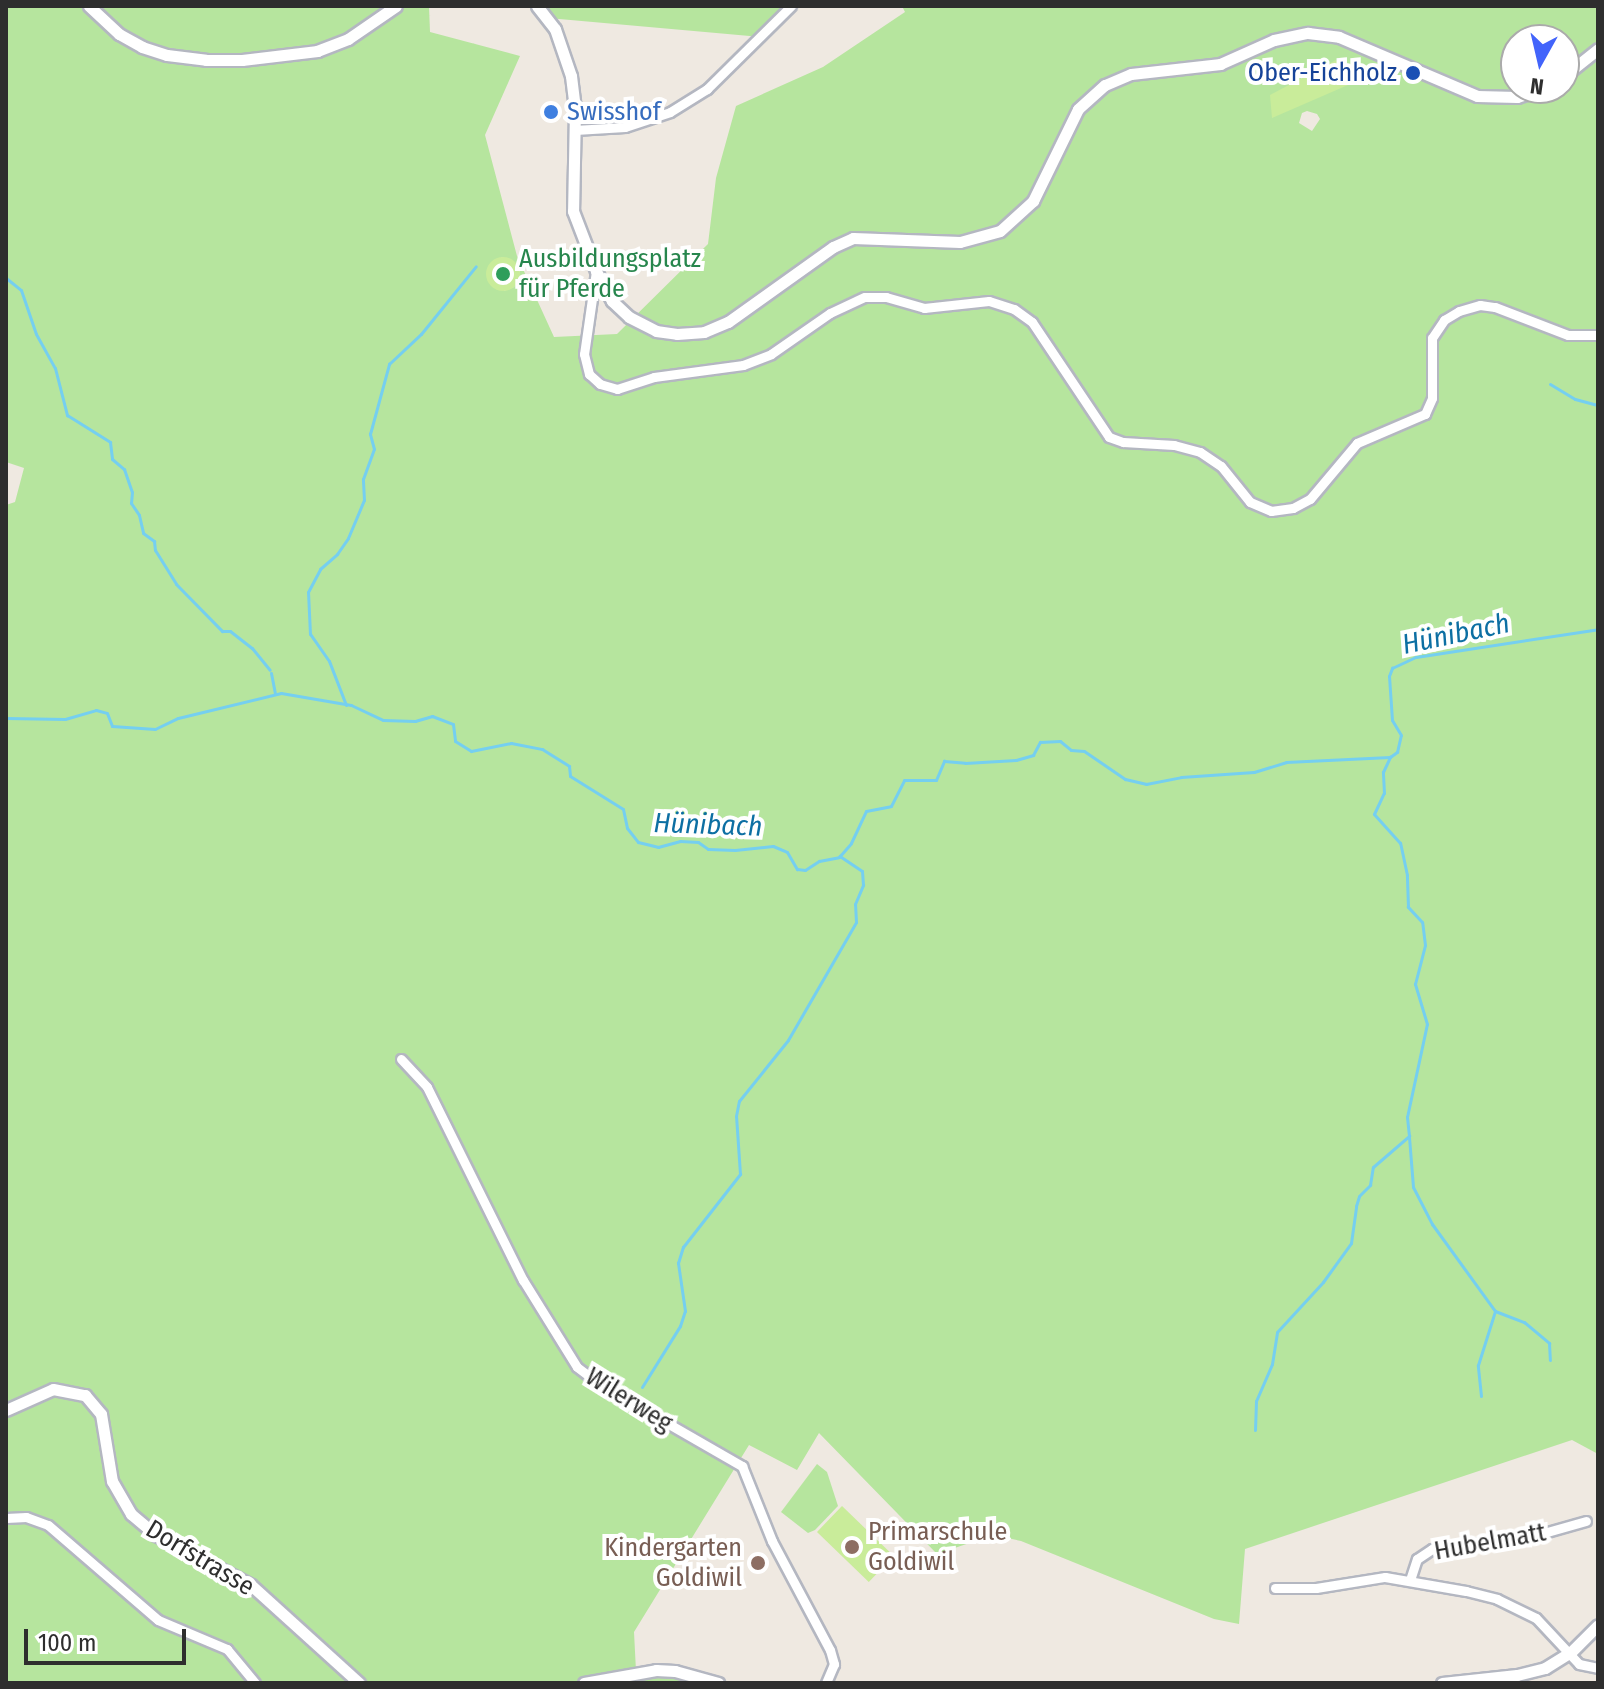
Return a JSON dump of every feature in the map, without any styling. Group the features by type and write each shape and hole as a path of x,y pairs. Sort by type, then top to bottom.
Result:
{"street":[{"path":"89,6 119,34 142,47 167,55 206,60 242,60 317,51 348,39 396,6"},
{"path":"537,6 555,29 565,53 574,91 573,211 596,271 612,301 629,317 656,331 686,334 728,322 833,247 853,238 875,236 960,242 990,236 1008,226 1033,201 1078,109 1105,85 1131,74 1227,62 1274,40 1298,33 1339,37 1477,96 1500,98"},
{"path":"575,130 625,127 670,112 707,89 791,6"},
{"path":"1580,63 1598,49"},
{"path":"596,271 584,354 586,369 600,384 622,388 654,377 743,365 779,350 830,313 865,297 886,297 924,308 989,301 1014,309 1032,322 1109,437 1123,442 1174,445 1200,452 1221,466 1250,502 1271,511 1293,508 1310,499 1341,458 1363,439 1425,414 1432,398 1432,338 1444,320 1459,311 1487,306 1568,335 1598,335"},
{"name":"Wilerweg","path":"401,1059 427,1087 523,1280 577,1367 601,1385 742,1466 772,1541 830,1650 834,1664 826,1683"},
{"name":"Dorfstrasse","path":"6,1410 53,1389 85,1395 101,1414 112,1481 131,1514 156,1535 251,1585 359,1683"},
{"path":"6,1518 26,1517 48,1525 158,1620 227,1649 255,1683"},
{"name":"Hubelmatt","path":"1410,1580 1417,1559 1432,1549 1533,1536 1586,1521"},
{"name":"Hubelmatt","path":"1275,1588 1316,1588 1385,1577 1466,1591 1506,1603 1542,1622 1581,1666 1598,1668"},
{"path":"1442,1683 1532,1672 1571,1652 1598,1625"},
{"path":"584,1683 656,1670 675,1671 718,1683"}],"green space":[{"path":"6,6 429,6 430,32 520,56 485,135 517,256 554,337 617,334 708,244 716,178 736,106 823,67 905,12 902,6 1598,6 1598,1454 1572,1440 1245,1549 1239,1624 1214,1619 1021,1541 993,1535 937,1554 819,1433 797,1470 749,1445 634,1632 636,1671 656,1670 718,1683 6,1683 6,505 15,502 24,468 6,462","holes":["1325,64 1272,118 1302,77","1302,113 1317,114 1320,119 1312,131 1299,123","503,257 520,271 514,287 504,291 492,262"]},
{"path":"537,6 791,6 761,37 548,18"},
{"path":"1336,60 1348,85 1272,118 1270,95"},
{"name":"Ausbildungsplatz für Pferde","path":"503,257 515,262 520,274 515,286 503,291 491,286 486,274 491,262"},
{"path":"817,1464 827,1472 838,1506 815,1530 808,1533 781,1512"},
{"path":"842,1506 894,1556 869,1582 817,1532"}],"waterway":[{"path":"346,705 329,661 310,634 308,592 320,569 337,554 348,538 364,500 363,479 374,449 370,434 389,364 421,334 476,266"},
{"path":"6,278 21,290 36,334 55,368 67,415 110,442 112,459 124,469 132,492 131,503 139,515 143,533 154,541 155,550 176,584 222,631 230,631 252,648 270,670"},
{"path":"1550,384 1575,399 1598,405"},
{"name":"Hünibach","path":"6,718 65,719 96,710 107,713 112,726 155,729 178,718 281,693 351,705 383,720 415,721 432,716 453,724 455,741 471,751 511,743 542,749 569,766 570,776 623,809 627,828 638,842 658,847 680,841 698,842 708,849 735,850 773,846 787,852 797,869 805,870 819,861 839,857 851,843 866,811 891,806 904,780 936,780 944,761 1016,760 1033,755 1040,742 1060,741 1071,750 1084,751 1125,779 1146,784 1181,777 1254,772 1286,762 1390,757 1397,752 1401,735 1392,720 1389,676 1392,668 1416,657 1598,629"},
{"path":"271,673 275,693"},
{"path":"1255,1430 1256,1401 1272,1364 1277,1332 1323,1282 1351,1243 1356,1206 1359,1196 1370,1185 1373,1167 1409,1136 1407,1117 1427,1024 1415,984 1425,945 1422,922 1408,907 1407,875 1400,843 1374,814 1384,793 1383,772 1390,757"},
{"path":"642,1387 680,1326 685,1311 678,1263 683,1247 740,1174 736,1116 739,1101 788,1040 856,922 855,904 863,885 862,871 840,856"},
{"path":"1409,1137 1413,1187 1432,1224 1495,1311 1524,1322 1549,1343 1550,1360"},
{"path":"1481,1396 1478,1365 1495,1311"}],"place":[{"name":"Ober-Eichholz","path":"1413,73"},
{"name":"Swisshof","path":"551,112"},
{"name":"Ausbildungsplatz für Pferde","path":"503,274"},
{"name":"Primarschule Goldiwil","path":"852,1547"},
{"name":"Kindergarten Goldiwil","path":"758,1563"}]}
